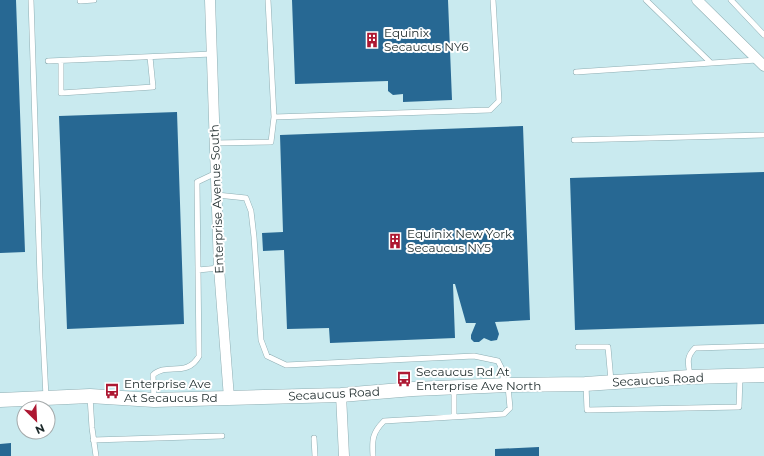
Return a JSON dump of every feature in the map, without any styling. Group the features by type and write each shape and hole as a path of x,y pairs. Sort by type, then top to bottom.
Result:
{"main road":[{"name":"Secaucus Road","path":"0,400 90,396 154,400 341,395 413,389 506,385 586,384 690,377 764,375"}],"street":[{"name":"Enterprise Avenue South","path":"210,0 219,268 229,398"},
{"path":"697,0 761,63"},
{"path":"341,395 344,456"}],"lane":[{"path":"31,0 39,270 46,398"},
{"path":"80,1 94,0"},
{"path":"215,143 271,142 274,117 268,0"},
{"path":"274,117 490,110 500,101 494,0"},
{"path":"646,0 711,63"},
{"path":"731,0 764,35"},
{"path":"48,62 212,54"},
{"path":"61,61 61,93 153,87 150,57"},
{"path":"576,72 711,63 761,63"},
{"path":"574,140 764,135"},
{"path":"154,400 154,373 158,371 180,369 191,366 199,356 197,182 216,173"},
{"path":"216,195 246,198 251,211 261,340 267,356 286,365 474,356 498,361 506,385 510,408 504,414 384,421 377,428 372,437 373,456"},
{"path":"198,270 219,268"},
{"path":"690,377 688,363 689,354 695,348 764,346"},
{"path":"578,347 608,347 611,382"},
{"path":"586,384 587,410 739,407 740,376"},
{"path":"454,388 454,417"},
{"path":"90,396 96,456"},
{"path":"94,440 222,436"},
{"path":"314,438 315,456"}],"building":[{"path":"0,0 16,0 25,252 0,253"},
{"name":"Equinix Secaucus NY6","path":"292,0 448,0 452,100 403,102 403,94 393,95 388,91 388,81 295,84"},
{"path":"177,112 184,324 67,329 59,116"},
{"name":"Equinix New York Secaucus NY5","path":"523,126 530,320 495,322 499,334 497,340 491,341 484,338 479,342 474,342 471,339 471,335 476,323 466,323 455,284 453,284 455,338 330,343 329,328 287,329 284,250 263,251 262,233 283,232 280,135"},
{"path":"764,172 764,324 575,330 570,178"},
{"path":"11,443 11,456 0,456 0,444"},
{"path":"539,447 539,456 495,456 495,449"}],"place":[{"name":"Equinix Secaucus NY6","path":"372,40"},
{"name":"Equinix New York Secaucus NY5","path":"395,241"},
{"name":"Secaucus Rd At Enterprise Ave North","path":"404,379"},
{"name":"Enterprise Ave At Secaucus Rd","path":"112,391"}]}
